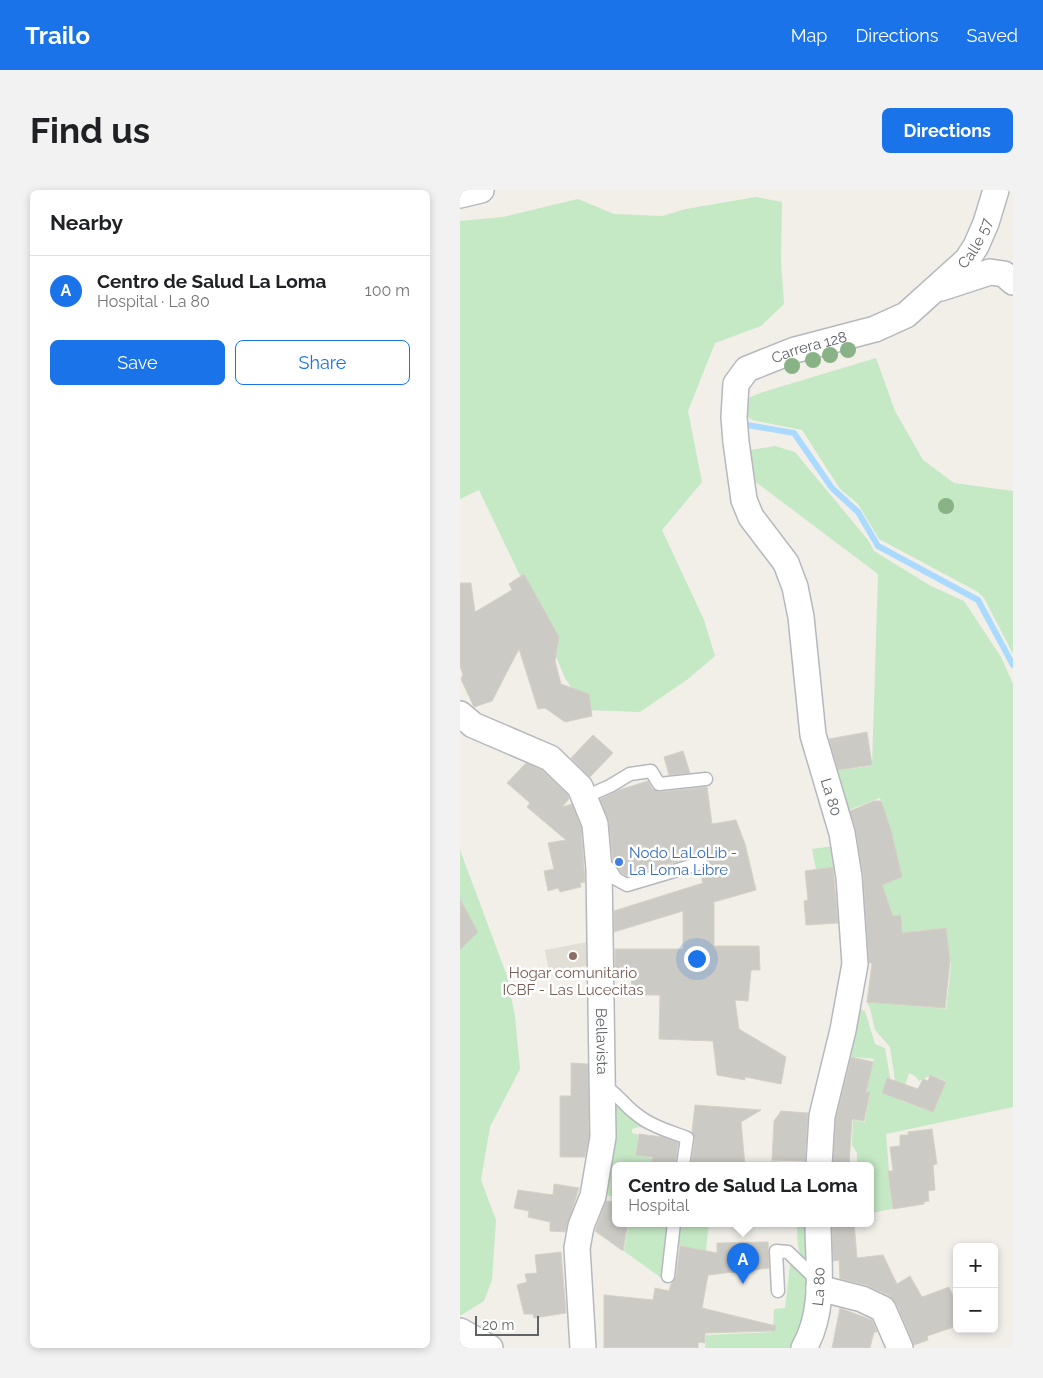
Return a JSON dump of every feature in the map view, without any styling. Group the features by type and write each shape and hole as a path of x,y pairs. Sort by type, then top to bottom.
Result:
{"street":[{"path":"460,195 480,190"},
{"name":"Calle 57","path":"938,288 967,260 976,246 986,223 996,190"},
{"path":"938,288 990,272 1004,274 1013,282"},
{"name":"Carrera 128","path":"736,442 734,417 736,384 746,369 795,350 875,329 906,315 938,288"},
{"name":"La 80","path":"736,442 744,500 751,517 786,563 795,587 801,617 813,735 842,833 849,877 855,964 843,1030 822,1116 819,1162"},
{"name":"Bellavista","path":"460,714 472,725 550,758 568,773 585,797 595,824 599,869 603,1137 593,1196 581,1226 578,1248 583,1348"},
{"name":"La 80","path":"804,1348 815,1326 819,1285 818,1227"},
{"path":"819,1285 862,1299 883,1309 900,1348"},
{"path":"460,1331 490,1348"}],"lane":[{"path":"585,797 610,786 630,774 651,771 659,784 706,778"},
{"path":"599,869 609,868 616,879 627,885 701,863"},
{"path":"603,1085 612,1090 648,1123 687,1138 683,1162"},
{"path":"668,1276 674,1227"},
{"path":"778,1291 776,1252 788,1252 819,1285"}],"shaded area":[{"name":"Hogar comunitario ICBF - Las Lucecitas","path":"597,940 601,963 549,973 545,950"}],"green space":[{"path":"756,197 782,202 781,261 784,304 761,326 715,343 688,411 702,482 662,530 704,620 715,656 688,679 640,712 586,710 565,678 536,609 479,490 460,499 460,221 503,217 578,199 614,214 662,216 686,209"},
{"path":"876,358 895,411 923,460 954,483 1013,491 1013,654 984,598 978,592 879,539 858,504 840,489 802,430 752,420 742,412 748,398"},
{"path":"775,446 795,452 868,540 874,551 931,586 964,601 1001,657 1013,684 1013,1107 886,1134 892,1209 874,1212 874,1162 857,1162 857,1153 852,1145 853,1120 865,1122 870,1093 866,1091 874,1059 845,1056 858,1008 865,1011 875,1044 885,1048 893,1094 899,1100 933,1112 946,1081 931,1075 919,1081 909,1073 905,1086 896,1088 890,1047 875,1030 870,1008 866,1001 946,1009 951,965 946,928 914,931 918,967 901,934 902,915 881,917 882,885 902,877 894,850 858,864 855,844 891,830 880,798 846,811 834,771 872,766 878,574 749,477 745,451"},
{"path":"834,846 836,866 816,869 812,849"},
{"path":"460,850 507,976 515,1016 520,1069 490,1127 481,1180 496,1220 492,1280 484,1301 460,1316"},
{"path":"611,1093 652,1131 639,1127 632,1129 632,1133 638,1135 636,1155 652,1158 651,1162 612,1162 612,1196 598,1193"},
{"path":"628,1227 671,1227 664,1280 624,1251"},
{"path":"678,1227 709,1227 706,1251 675,1245"},
{"path":"797,1227 810,1227 812,1269 800,1253"},
{"path":"790,1264 809,1281 810,1299 792,1348 705,1348 706,1335 773,1332 774,1309 785,1308"}],"building":[{"path":"524,574 559,637 555,661 561,684 589,694 592,716 565,722 545,708 538,709 519,649 492,701 474,707 461,679 463,675 460,666 460,583 471,583 475,612 512,590 509,584"},
{"path":"867,732 872,765 838,770 829,739"},
{"path":"593,735 613,753 590,777 571,758"},
{"path":"683,751 690,773 669,775 664,757"},
{"path":"526,763 542,770 568,795 569,799 562,807 572,804 581,827 585,882 580,883 581,887 560,892 558,888 548,891 544,871 554,869 548,843 566,840 527,807 530,803 507,783"},
{"path":"648,781 652,789 659,792 707,787 712,824 736,820 745,844 756,890 714,902 714,946 759,946 760,970 751,970 748,1001 735,1000 739,1029 786,1057 781,1084 745,1077 745,1080 717,1075 713,1041 659,1039 660,995 631,995 632,972 615,971 615,949 683,949 683,911 614,932 614,911 703,883 700,872 707,869 709,864 707,857 699,855 627,876 622,873 613,861 609,822 600,799 619,790"},
{"path":"874,801 881,801 891,830 902,877 882,885 893,916 901,915 902,933 946,928 950,961 945,1008 867,1002 872,963 869,963 863,875 856,831 850,811"},
{"path":"833,867 838,923 806,925 804,901 808,900 805,871"},
{"path":"460,899 478,932 460,950"},
{"path":"851,1057 873,1062 866,1092 870,1092 864,1121 852,1119 849,1162 833,1162 836,1118"},
{"path":"571,1063 588,1064 589,1136 585,1157 560,1157 560,1096 571,1096"},
{"path":"930,1075 946,1082 933,1112 882,1093 887,1078 918,1089 923,1079 928,1081"},
{"path":"695,1105 761,1110 741,1122 745,1162 691,1162 695,1139 692,1132"},
{"path":"781,1111 808,1113 805,1161 772,1160 774,1121"},
{"path":"932,1129 937,1164 933,1165 935,1190 928,1191 929,1201 924,1202 924,1204 893,1209 888,1171 893,1171 890,1147 900,1146 900,1135"},
{"path":"639,1134 662,1137 678,1143 675,1162 652,1162 653,1157 636,1155"},
{"path":"554,1184 579,1188 565,1232 550,1231 550,1222 528,1217 529,1211 514,1208 518,1190 553,1195"},
{"path":"606,1201 612,1202 612,1227 627,1227 623,1251 595,1231"},
{"path":"832,1227 854,1227 857,1258 883,1255 897,1284 910,1276 922,1297 949,1287 953,1296 953,1327 927,1336 928,1340 914,1345 896,1303 890,1296 866,1285 840,1279 839,1260 833,1261"},
{"path":"768,1242 769,1268 708,1275 702,1308 776,1326 775,1331 705,1333 705,1343 698,1342 698,1348 604,1348 604,1295 653,1300 655,1288 669,1291 676,1277 680,1246 717,1253 717,1243"},
{"path":"561,1252 566,1313 534,1318 533,1314 524,1314 517,1285 527,1282 525,1274 537,1273 535,1255"},
{"path":"840,1308 872,1320 877,1332 874,1332 870,1348 832,1348"}],"waterway":[{"path":"747,425 794,433 832,488 858,512 878,546 978,600 1013,665"}],"place":[{"name":"Nodo LaLoLib - La Loma Libre","path":"619,862"},
{"name":"Hogar comunitario ICBF - Las Lucecitas","path":"573,956"},
{"name":"Centro de Salud La Loma","path":"743,1284"}]}
